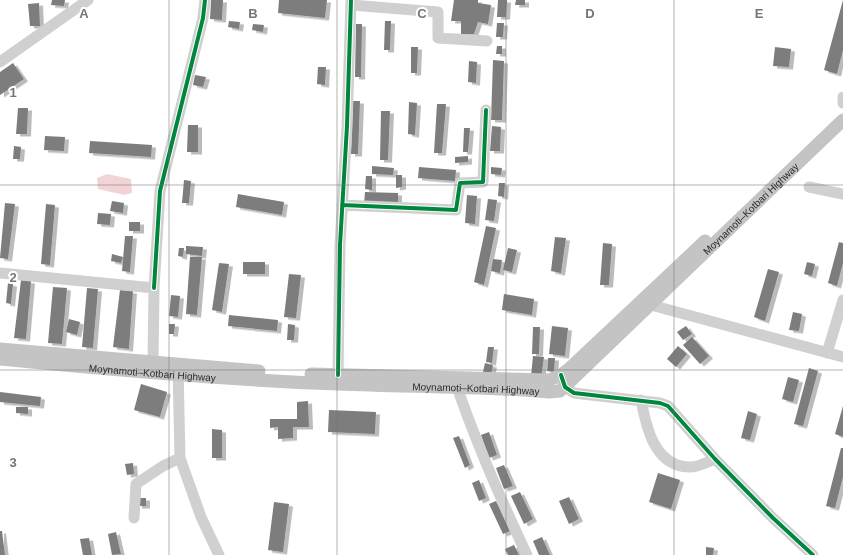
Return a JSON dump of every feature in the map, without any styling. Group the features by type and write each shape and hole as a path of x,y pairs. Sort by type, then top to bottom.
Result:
{"main road":[{"name":"Moynamoti–Kotbari Highway","path":"0,349 152,362 178,370 471,377 563,381 581,370 843,110"},
{"name":"Moynamoti–Kotbari Highway","path":"649,301 843,120"},
{"name":"Moynamoti–Kotbari Highway","path":"0,359 178,370 338,384 457,387 549,392 560,390 563,381"}],"street":[{"path":"0,62 88,0"},
{"path":"152,362 154,288 160,191 203,18 205,0"},
{"path":"338,375 340,245 347,126 351,3 438,12 438,38 487,41"},
{"path":"843,96 843,103"},
{"path":"342,206 456,210 460,184 483,182 486,110"},
{"path":"809,188 843,194"},
{"path":"0,273 154,288"},
{"path":"827,353 843,300"},
{"path":"649,301 843,357"},
{"path":"178,370 180,458 202,517 219,555"},
{"path":"563,381 574,393 641,400 668,406 715,459 773,518 813,555"},
{"path":"457,387 474,437 500,498 527,555"},
{"path":"641,400 648,433 662,455 671,462 689,468 715,459"},
{"path":"134,518 136,484 163,466 180,458"}],"shaded area":[{"path":"107,174 131,179 132,193 124,195 98,189 97,178"}],"building":[{"path":"52,0 65,0 64,6 51,5"},
{"path":"211,0 223,0 222,20 210,19"},
{"path":"279,0 327,0 325,18 278,13"},
{"path":"454,0 478,0 478,3 491,5 488,24 478,22 474,34 461,34 461,21 451,21"},
{"path":"498,0 507,0 506,17 497,17"},
{"path":"516,0 525,0 525,5 515,5"},
{"path":"843,0 843,50 837,74 824,70"},
{"path":"39,3 40,26 30,26 28,4"},
{"path":"229,21 240,22 239,29 228,27"},
{"path":"385,21 391,21 390,50 384,50"},
{"path":"497,23 504,23 503,37 496,37"},
{"path":"253,24 264,25 263,32 252,30"},
{"path":"356,24 362,24 361,77 355,77"},
{"path":"497,46 502,46 502,54 496,54"},
{"path":"411,47 418,47 417,73 411,73"},
{"path":"775,47 791,49 789,67 773,66"},
{"path":"493,60 504,61 502,120 491,120"},
{"path":"469,61 477,62 476,83 468,82"},
{"path":"13,63 24,79 0,95 0,72"},
{"path":"318,67 326,67 325,85 317,84"},
{"path":"195,75 206,77 203,87 193,85"},
{"path":"353,101 360,101 358,154 351,154"},
{"path":"409,102 417,103 415,135 408,134"},
{"path":"437,104 446,104 442,153 434,153"},
{"path":"18,108 28,108 27,134 16,134"},
{"path":"381,111 390,111 388,160 380,160"},
{"path":"188,125 198,125 198,152 187,152"},
{"path":"492,126 501,127 500,151 490,151"},
{"path":"464,128 470,128 468,152 463,152"},
{"path":"45,136 65,137 64,151 44,150"},
{"path":"90,141 152,145 151,157 89,153"},
{"path":"14,146 21,147 20,159 13,159"},
{"path":"468,156 468,162 455,163 455,157"},
{"path":"372,166 394,168 393,175 372,174"},
{"path":"419,167 456,170 455,181 418,178"},
{"path":"491,167 502,168 501,175 491,174"},
{"path":"396,175 402,175 402,187 396,188"},
{"path":"366,176 372,176 372,190 365,189"},
{"path":"184,180 191,181 189,203 182,203"},
{"path":"499,183 505,183 504,197 498,196"},
{"path":"365,192 398,193 398,205 364,204"},
{"path":"238,194 284,202 282,215 236,207"},
{"path":"467,195 477,196 475,224 465,223"},
{"path":"488,199 497,200 494,221 485,220"},
{"path":"112,201 124,203 123,213 110,211"},
{"path":"5,203 15,204 8,259 0,258"},
{"path":"46,204 55,205 50,265 41,264"},
{"path":"98,213 111,214 110,225 97,224"},
{"path":"129,222 140,222 140,231 129,231"},
{"path":"486,226 496,228 484,285 474,282"},
{"path":"125,236 133,236 130,272 122,271"},
{"path":"555,237 566,238 561,273 551,271"},
{"path":"839,242 843,243 843,263 837,286 828,283"},
{"path":"603,243 612,244 609,285 600,285"},
{"path":"186,246 203,247 202,256 186,254"},
{"path":"179,248 184,248 183,257 178,256"},
{"path":"508,248 517,250 512,272 503,270"},
{"path":"112,254 123,257 121,263 111,261"},
{"path":"190,257 202,257 197,315 186,314"},
{"path":"493,259 502,260 500,273 491,271"},
{"path":"243,262 265,262 265,274 243,274"},
{"path":"807,262 815,264 812,276 804,274"},
{"path":"219,263 229,264 222,312 212,310"},
{"path":"768,269 779,272 765,321 754,317"},
{"path":"289,274 301,275 296,318 284,317"},
{"path":"21,280 31,281 26,339 14,338"},
{"path":"8,283 13,284 11,304 6,303"},
{"path":"53,287 67,288 62,344 48,343"},
{"path":"87,288 98,289 93,348 82,347"},
{"path":"120,290 133,291 129,349 113,347"},
{"path":"504,294 534,299 532,315 502,310"},
{"path":"171,295 180,296 178,317 169,316"},
{"path":"793,312 802,314 799,331 789,330"},
{"path":"229,315 278,320 277,331 228,326"},
{"path":"69,319 80,322 77,335 66,332"},
{"path":"169,324 175,324 174,334 169,334"},
{"path":"288,324 295,325 294,340 287,340"},
{"path":"552,326 568,328 565,356 549,354"},
{"path":"686,326 692,334 683,340 677,332"},
{"path":"533,327 540,327 539,354 532,354"},
{"path":"692,337 709,356 700,364 683,345"},
{"path":"678,346 687,354 676,367 667,359"},
{"path":"488,347 494,347 492,363 486,362"},
{"path":"533,356 544,357 541,378 531,376"},
{"path":"548,358 555,358 554,372 547,371"},
{"path":"485,363 493,365 491,374 483,372"},
{"path":"809,368 818,371 803,426 794,424"},
{"path":"788,377 799,380 793,402 782,399"},
{"path":"141,384 167,392 160,417 134,410"},
{"path":"0,392 41,397 40,406 0,402"},
{"path":"308,401 309,427 293,427 293,438 278,439 278,427 270,428 270,419 297,419 297,402"},
{"path":"843,406 843,437 835,434"},
{"path":"16,407 28,407 28,414 16,413"},
{"path":"329,410 376,412 375,434 328,432"},
{"path":"748,411 757,414 750,440 741,438"},
{"path":"212,429 222,430 222,458 212,458"},
{"path":"489,432 497,455 489,458 481,435"},
{"path":"459,436 470,465 465,468 453,438"},
{"path":"841,448 843,448 843,477 835,508 826,506"},
{"path":"133,463 134,474 127,475 125,464"},
{"path":"504,465 513,486 504,489 496,468"},
{"path":"658,473 680,480 671,509 649,502"},
{"path":"479,480 486,498 479,501 472,483"},
{"path":"520,492 533,519 524,524 511,496"},
{"path":"569,497 579,519 569,524 559,501"},
{"path":"138,498 146,498 146,506 138,506"},
{"path":"496,501 510,531 503,534 489,504"},
{"path":"274,502 289,504 283,552 268,550"},
{"path":"0,531 2,531 5,555 0,555"},
{"path":"116,532 121,554 112,555 108,534"},
{"path":"542,537 550,555 539,555 533,541"},
{"path":"89,538 92,555 83,555 80,539"},
{"path":"514,545 519,555 508,555 505,549"},
{"path":"706,547 714,548 713,555 706,555"}],"cycle path":[{"path":"154,288 160,191 203,18 205,0"},
{"path":"338,375 340,245 347,126 351,0"},
{"path":"342,205 456,210 460,183 483,182 486,110"},
{"path":"561,375 565,387 574,393 660,403 668,406 715,459 773,518 813,555"}]}
